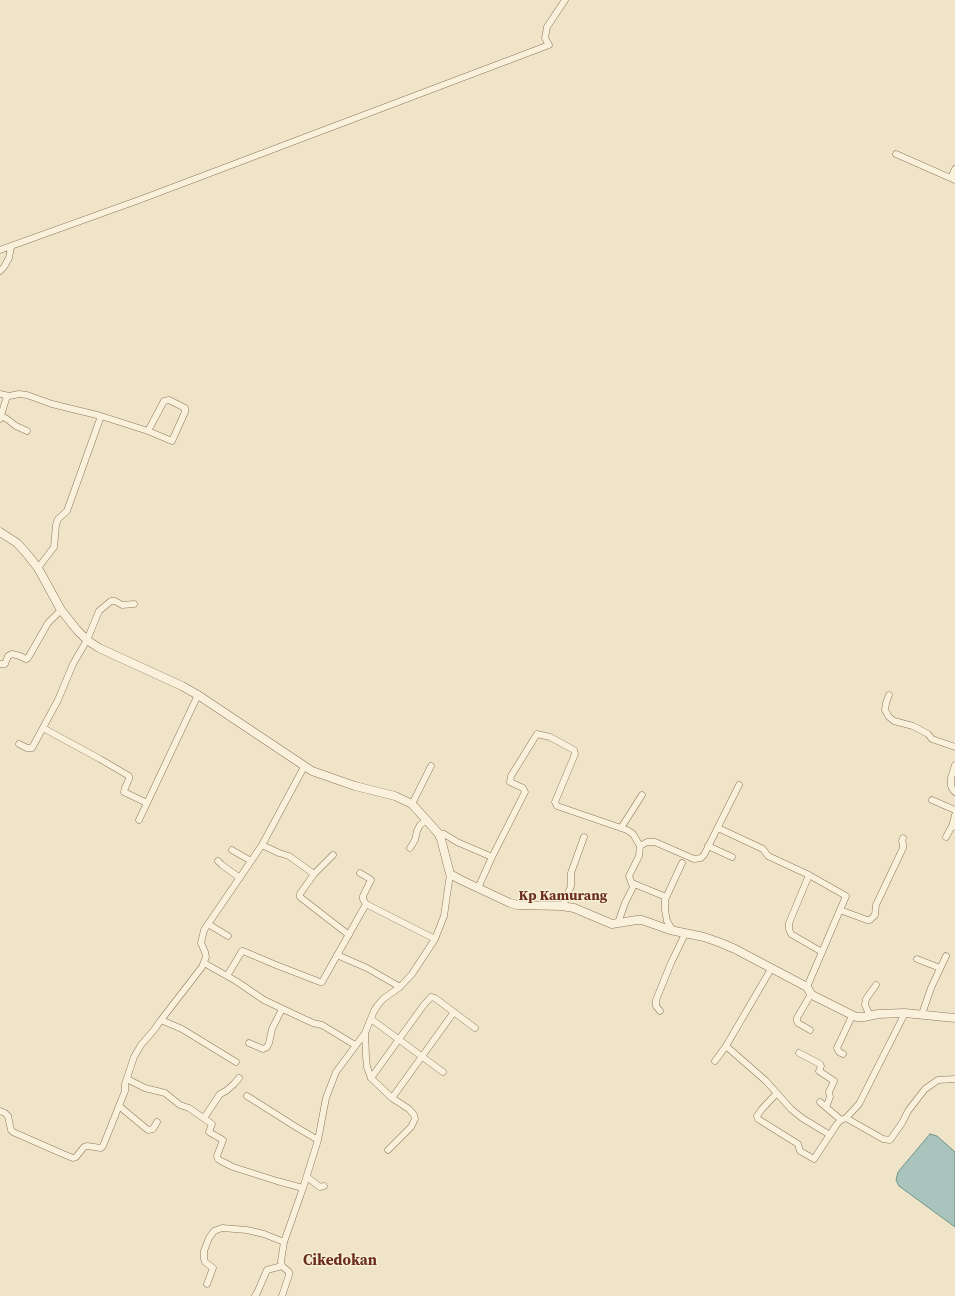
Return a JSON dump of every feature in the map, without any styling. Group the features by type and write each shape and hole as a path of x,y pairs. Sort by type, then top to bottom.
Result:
{"street":[{"path":"0,250 139,200 549,45 546,38 547,27 566,0"},
{"path":"896,154 953,179 955,169"},
{"path":"0,271 9,258 11,246"},
{"path":"0,394 7,396 19,394 27,395 66,408 101,416 148,431 172,441 185,412 185,408 167,400 164,401 148,431"},
{"path":"7,396 1,418 7,419 16,426 27,430"},
{"path":"38,568 54,547 58,519 67,511 101,416"},
{"path":"0,532 17,543 38,568 62,610 77,630 87,640 99,648 198,695 312,772 355,786 395,796 412,804 438,833 443,845 450,874 444,916 435,939 412,974 400,987 383,1000 374,1011 365,1032 339,1068 332,1081 326,1098 318,1140 307,1177 284,1242 281,1261 282,1266 289,1272 289,1275 282,1296"},
{"path":"19,744 27,748 32,748 58,700 73,664 87,640 99,611 111,601 115,601 122,605 134,604"},
{"path":"0,664 5,664 8,656 12,654 26,659 28,658 48,623 62,610"},
{"path":"139,820 198,695"},
{"path":"889,695 885,710 889,717 894,721 913,726 928,734 932,739 955,747"},
{"path":"43,728 129,776 124,792 147,803"},
{"path":"478,888 524,792 523,788 510,782 511,776 537,734 550,737 574,750 575,754 555,802 557,806 627,830 633,834 640,846 639,856 629,876 633,887 625,903 618,923"},
{"path":"955,765 951,778 951,786 955,792"},
{"path":"412,804 431,766"},
{"path":"0,1111 8,1116 11,1130 13,1132 73,1158 84,1147 101,1148 103,1146 125,1091 127,1079 137,1051 202,967 206,957 201,943 202,934 262,845 304,767"},
{"path":"640,846 647,842 655,842 681,854 697,859 703,856 739,785"},
{"path":"622,828 642,795"},
{"path":"932,800 955,810"},
{"path":"946,837 954,827 955,815"},
{"path":"410,848 415,840 420,825 427,820"},
{"path":"718,828 763,849 768,856 808,875 846,896 822,952 809,991 797,1018 798,1023 810,1030"},
{"path":"438,833 444,834 457,842 492,857"},
{"path":"563,906 571,886 571,873 584,837"},
{"path":"840,910 868,920 875,915 876,905 903,848 903,838"},
{"path":"262,845 289,856 314,874"},
{"path":"708,846 732,857"},
{"path":"232,850 251,862"},
{"path":"333,855 314,874 302,890 300,897 349,935"},
{"path":"218,861 240,878"},
{"path":"673,931 667,921 665,904 666,897 682,863"},
{"path":"360,874 371,880 363,896 366,904 435,939"},
{"path":"450,874 510,903 518,905 563,906 612,924 642,920 673,931 704,937 721,943 771,969 852,1016 860,1018 878,1014 905,1013 955,1018"},
{"path":"808,875 788,929 791,934 822,952"},
{"path":"632,883 666,897"},
{"path":"226,976 243,951 322,982 366,904"},
{"path":"208,924 228,936"},
{"path":"660,1011 656,1006 656,1000 685,934"},
{"path":"337,955 367,968 400,987"},
{"path":"922,1014 931,988 946,956"},
{"path":"917,959 940,968"},
{"path":"204,963 264,1000 310,1022 322,1025 355,1045"},
{"path":"715,1061 726,1046 771,969"},
{"path":"870,1016 865,1005 866,999 876,985"},
{"path":"371,1078 430,997 434,997 475,1028"},
{"path":"249,1043 263,1049 267,1048 270,1043 272,1029 282,1009"},
{"path":"392,1098 454,1012"},
{"path":"777,1093 758,1114 759,1121 798,1144 800,1151 814,1159 830,1134 859,1104 905,1013"},
{"path":"843,1054 839,1052 837,1048 852,1016"},
{"path":"371,1019 443,1072"},
{"path":"161,1020 182,1029 236,1062"},
{"path":"365,1032 367,1067 371,1078 392,1098 409,1109 415,1119 411,1127 388,1150"},
{"path":"726,1046 757,1072 791,1109 802,1118 830,1134"},
{"path":"799,1053 820,1064 821,1066 819,1071 834,1081 829,1092 830,1097 826,1107"},
{"path":"204,1118 220,1094 226,1091 239,1078"},
{"path":"127,1079 145,1088 165,1093 212,1124 209,1133 223,1140 217,1155 219,1159 233,1166 286,1184 303,1188"},
{"path":"820,1102 843,1119 882,1139 890,1140 902,1123 908,1111 925,1089 938,1080 955,1079"},
{"path":"247,1096 318,1140"},
{"path":"119,1106 148,1130 153,1129 157,1122"},
{"path":"307,1177 320,1187 324,1186"},
{"path":"207,1284 212,1268 205,1262 204,1251 209,1238 214,1231 222,1228 247,1230 264,1234 284,1242"},
{"path":"255,1296 267,1270 282,1266"}],"water":[{"path":"930,1134 937,1136 955,1152 955,1227 899,1186 896,1180 898,1172"}],"district":[{"name":"Kp Kamurang","path":"563,896"},
{"name":"Cikedokan","path":"340,1261"}]}
